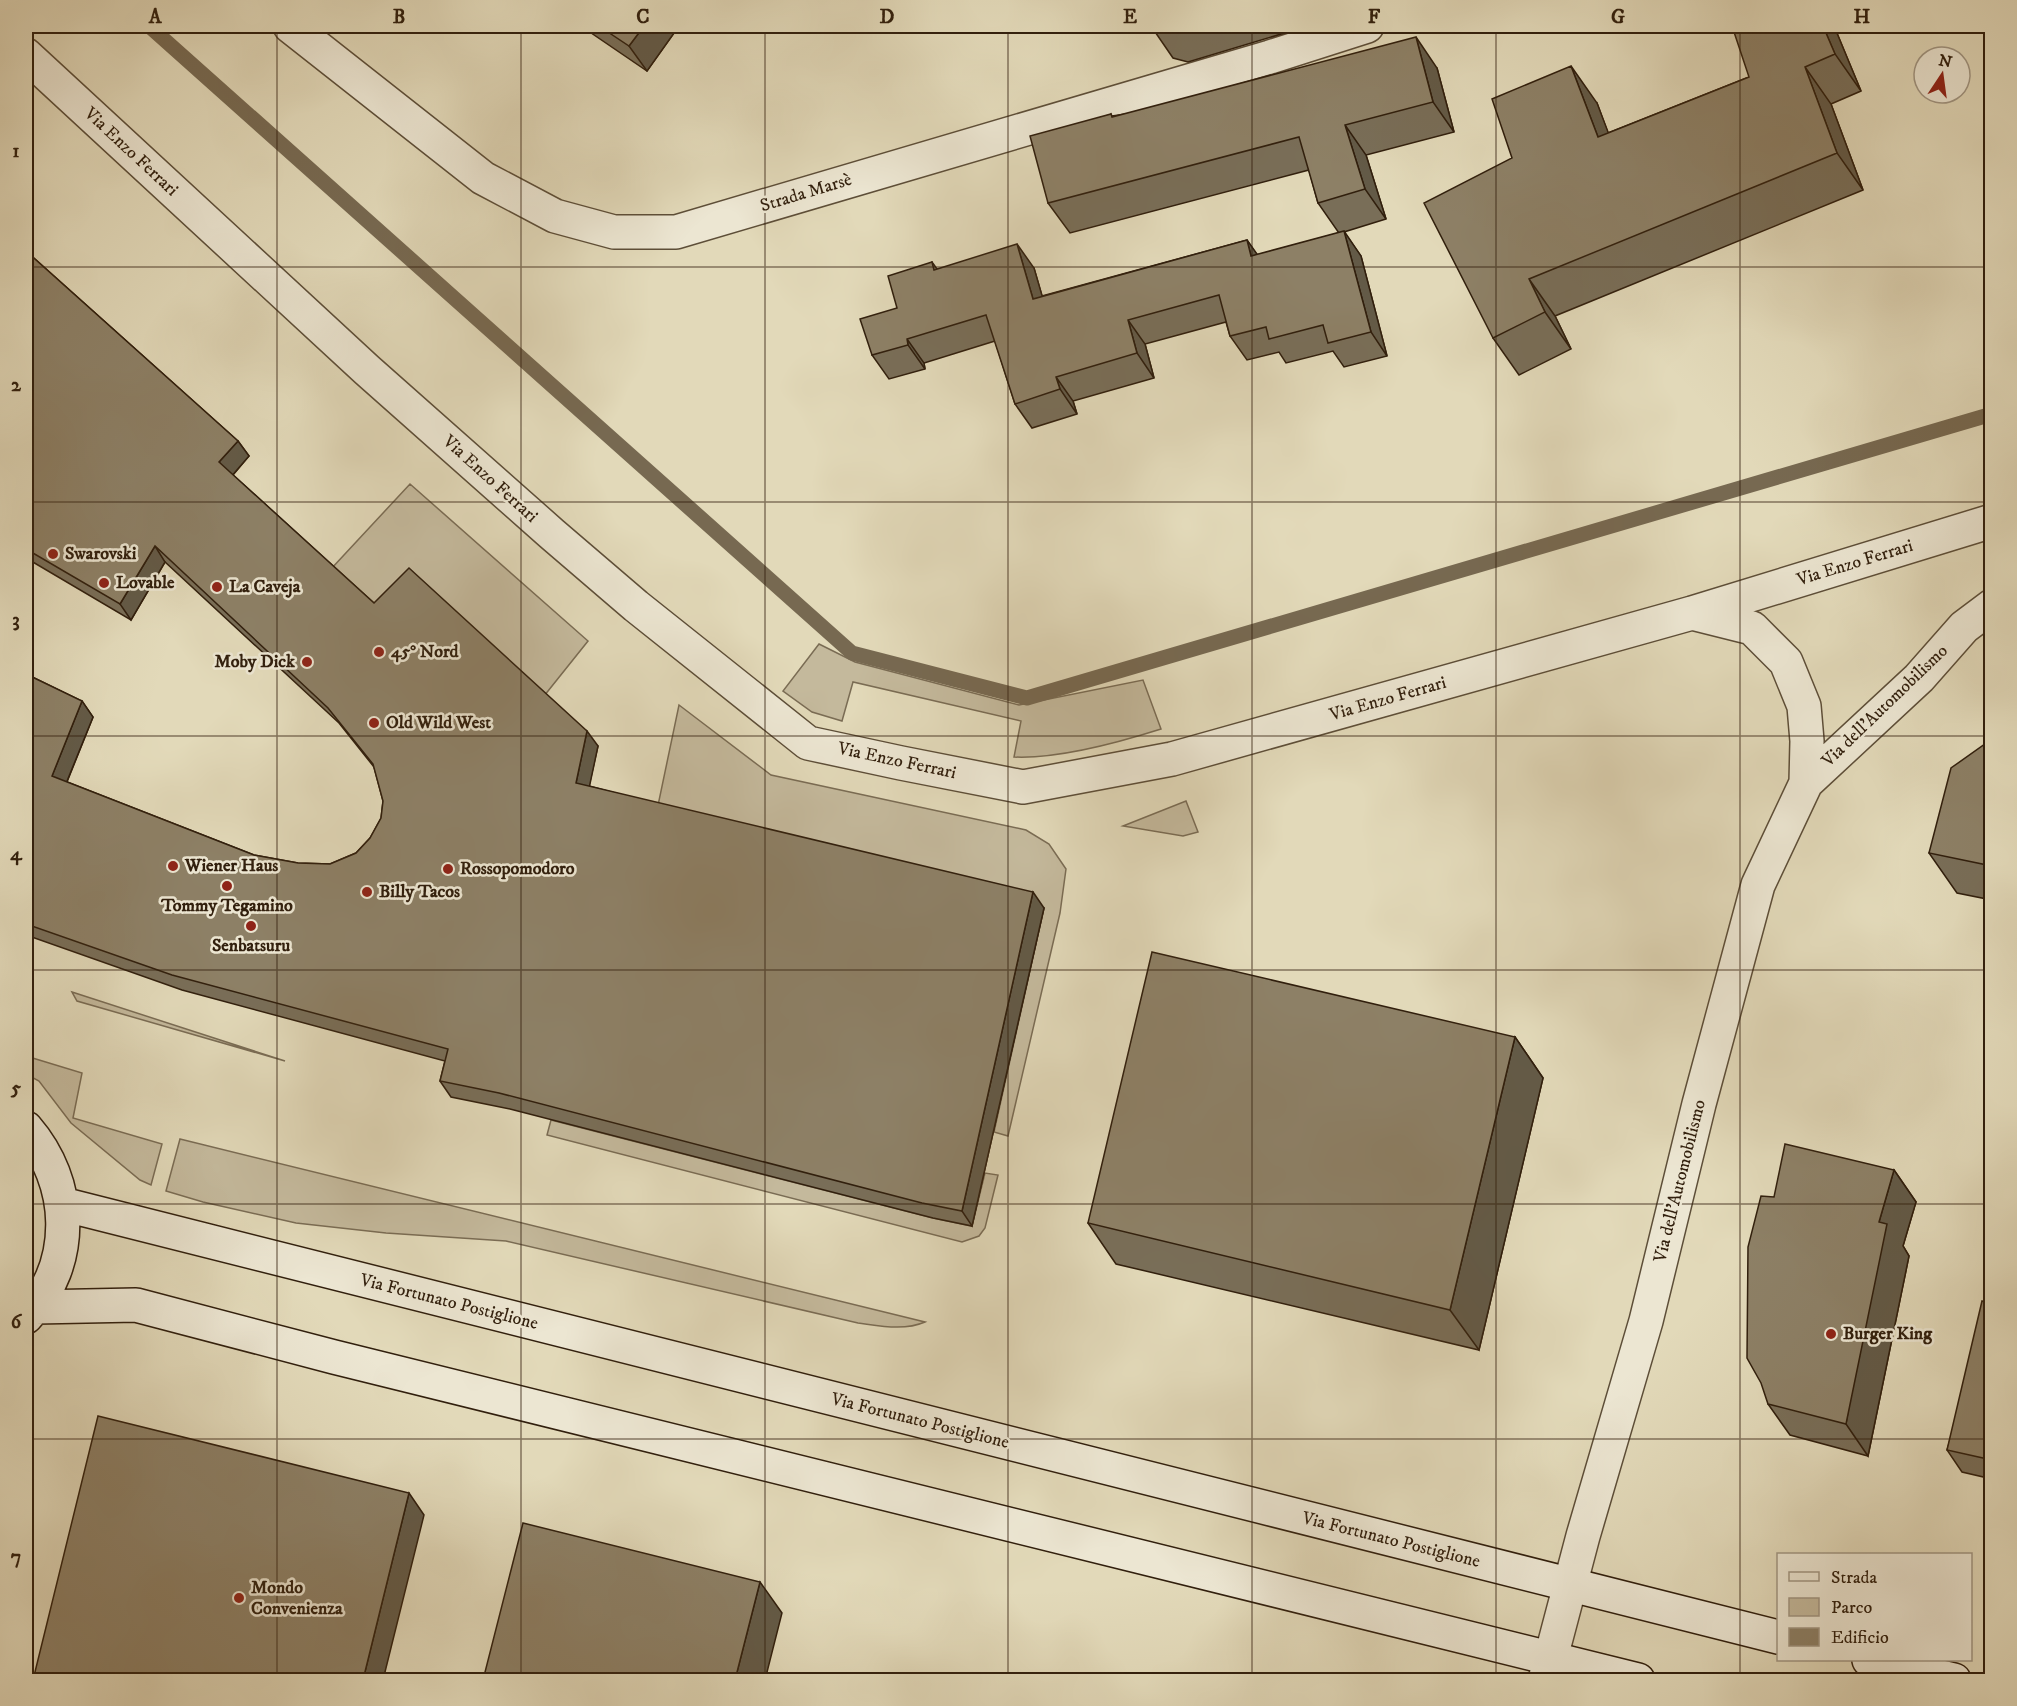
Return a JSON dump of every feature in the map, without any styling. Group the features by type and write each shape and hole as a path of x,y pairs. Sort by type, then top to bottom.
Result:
{"street":[{"name":"Strada Marsè","path":"290,26 483,178 555,216 614,232 676,232 1270,57 1367,26"},
{"name":"Via Enzo Ferrari","path":"26,55 368,370 552,534 636,606 808,742 901,763 1023,786 1172,759 1692,613 1992,521"},
{"name":"Via dell'Automobilismo","path":"1548,1669 1646,1321 1699,1104 1758,885 1806,783 1919,678 1964,627 1992,606"},
{"name":"Via dell'Automobilismo","path":"1692,613 1752,628 1786,662 1804,705 1807,741 1806,783"},
{"path":"26,1128 40,1144 55,1172 62,1204 62,1240 54,1275 31,1312"},
{"name":"Via Fortunato Postiglione","path":"62,1204 1777,1637"},
{"path":"31,1312 136,1305 860,1488 1548,1669 1638,1680"},
{"path":"1877,1661 1954,1680"}],"green space":[{"path":"410,484 588,641 544,696 385,618 331,569"},
{"path":"819,644 855,662 1019,705 1143,680 1161,729 1107,745 1069,753 1014,757 1021,721 853,682 842,721 812,712 783,691"},
{"path":"679,705 771,775 1026,830 1049,844 1066,869 1060,913 1008,1136 994,1132 1044,908 656,815"},
{"path":"1186,801 1198,832 1183,836 1123,826"},
{"path":"72,992 285,1061 77,1001"},
{"path":"26,1056 82,1073 73,1118 162,1144 151,1185 140,1180 71,1123 39,1081 26,1074"},
{"path":"551,1120 972,1226 985,1173 998,1175 985,1228 979,1236 962,1242 547,1135"},
{"path":"180,1139 925,1322 901,1327 858,1323 506,1241 386,1233 296,1223 203,1202 166,1191"}],"building":[{"path":"599,26 644,26 629,46"},
{"path":"1732,26 1823,26 1835,54 1805,67 1837,153 1529,279 1545,312 1493,338 1424,203 1512,158 1492,99 1571,66 1598,137 1749,77"},
{"path":"1416,37 1433,102 1345,125 1365,189 1318,203 1299,137 1048,203 1030,136 1111,114 1112,117"},
{"path":"1344,231 1371,332 1328,343 1323,325 1269,339 1266,327 1230,336 1219,295 1128,320 1137,353 1056,377 1060,389 1015,404 986,315 907,339 908,345 872,355 860,319 897,308 888,276 932,262 934,270 1017,244 1033,299 1247,240 1251,256"},
{"path":"26,251 238,441 219,462 374,603 409,568 587,731 576,783 1033,892 962,1211 922,1203 499,1093 440,1081 448,1049 172,975 26,924 26,674 82,701 52,776 254,855 298,863 330,864 356,853 370,838 381,818 383,801 373,764 328,708 155,546 120,604 26,549"},
{"path":"1992,739 1992,866 1929,853 1951,768"},
{"path":"1152,952 1515,1037 1450,1310 1088,1223"},
{"name":"Burger King","path":"1785,1144 1894,1170 1879,1222 1887,1224 1846,1424 1768,1404 1761,1383 1747,1358 1748,1247 1761,1196 1774,1197"},
{"path":"1982,1301 1992,1303 1992,1460 1947,1450"},
{"name":"Mondo Convenienza","path":"98,1416 409,1493 363,1680 33,1680"},
{"path":"523,1523 760,1582 735,1680 483,1680"}],"waterway":[{"path":"149,26 852,653 1027,698 1992,414"}],"place":[{"name":"Swarovski","path":"53,554"},
{"name":"Lovable","path":"104,583"},
{"name":"La Caveja","path":"217,587"},
{"name":"45° Nord","path":"379,652"},
{"name":"Moby Dick","path":"307,662"},
{"name":"Old Wild West","path":"374,723"},
{"name":"Wiener Haus","path":"173,866"},
{"name":"Rossopomodoro","path":"448,869"},
{"name":"Tommy Tegamino","path":"227,886"},
{"name":"Billy Tacos","path":"367,892"},
{"name":"Senbatsuru","path":"251,926"},
{"name":"Burger King","path":"1831,1334"},
{"name":"Mondo Convenienza","path":"239,1598"}]}
